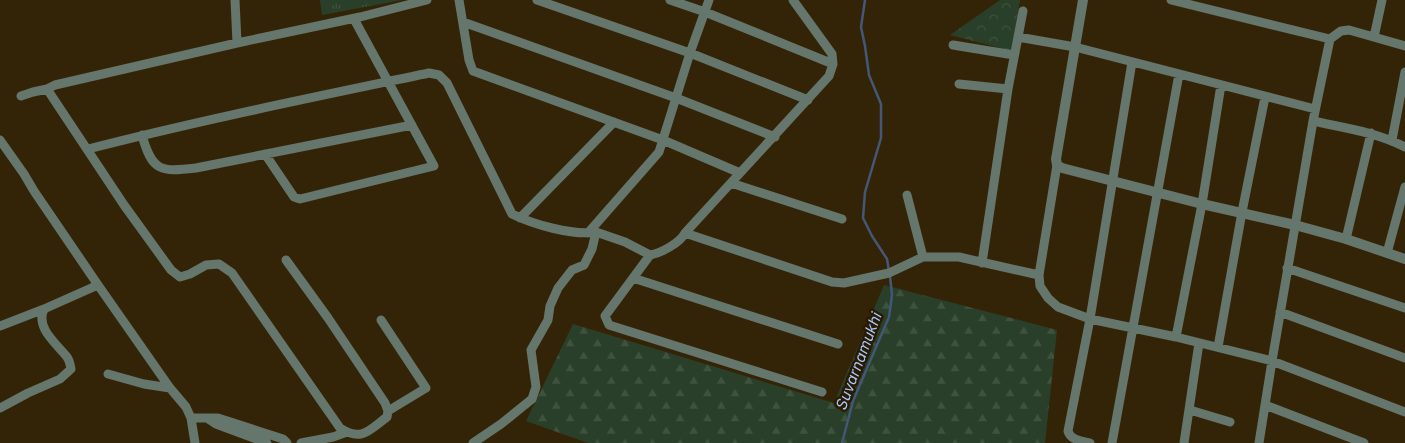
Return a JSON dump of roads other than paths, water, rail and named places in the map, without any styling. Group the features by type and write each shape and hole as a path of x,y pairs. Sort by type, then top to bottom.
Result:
{"street":[{"path":"235,0 237,43"},
{"path":"21,96 55,85 237,43 354,19 427,0"},
{"path":"459,0 468,60 472,72 663,140 740,173"},
{"path":"538,0 690,53 808,100"},
{"path":"670,0 705,12 834,64"},
{"path":"473,443 501,424 532,399 536,387 531,350 548,320 550,306 558,288 572,270 584,265 592,249 592,233 659,152 709,0"},
{"path":"88,149 296,100 429,73 439,75 447,83 512,214 554,228 592,233 625,242 650,255 660,253 683,237 829,76 834,64 832,54 793,0"},
{"path":"1083,0 1056,159 1057,164 1039,275 1040,286 1048,298 1058,307 1090,319 1133,327 1272,361 1405,412"},
{"path":"1171,0 1330,39"},
{"path":"1374,36 1382,0"},
{"path":"982,263 1008,89 1023,10"},
{"path":"265,154 294,196 300,199 434,166 354,19"},
{"path":"463,22 676,98 774,137"},
{"path":"1259,443 1287,268 1315,110 1330,39 1341,31 1349,30 1405,46"},
{"path":"1018,37 1075,47 1315,110"},
{"path":"953,45 1014,56"},
{"path":"1090,443 1073,438 1069,435 1068,431 1090,319 1132,62"},
{"path":"1392,140 1405,72"},
{"path":"1112,443 1179,74"},
{"path":"959,84 1008,89"},
{"path":"1176,337 1202,204 1220,85"},
{"path":"47,89 124,205 171,270 180,276 190,274 206,266 219,264 232,273 340,428 355,435 365,433 387,417 388,411 385,403 328,318 286,260"},
{"path":"1218,347 1265,96"},
{"path":"1313,121 1371,133 1392,140 1405,147"},
{"path":"520,218 614,122"},
{"path":"142,135 149,155 155,164 163,169 173,171 412,125"},
{"path":"1346,239 1371,133"},
{"path":"0,140 98,285 170,388 186,407 191,418 195,443"},
{"path":"1057,164 1062,168 1158,191 1202,204 1295,225 1346,239 1405,259"},
{"path":"731,183 842,219"},
{"path":"1388,253 1405,187"},
{"path":"907,196 923,257"},
{"path":"685,233 832,282 844,283 889,273 923,257 960,257 1039,275"},
{"path":"650,255 605,316 609,325 822,392"},
{"path":"1287,268 1405,308"},
{"path":"633,278 838,344"},
{"path":"0,326 98,285"},
{"path":"0,408 60,379 71,369 69,359 45,332 41,314 44,309"},
{"path":"1280,312 1405,358"},
{"path":"381,320 426,388 388,411"},
{"path":"1184,443 1199,343"},
{"path":"108,374 144,384 170,388"},
{"path":"1265,405 1364,443"},
{"path":"1190,410 1230,422"},
{"path":"191,418 218,418 283,439 287,443"},
{"path":"207,418 216,424 267,443"},
{"path":"301,443 333,437 347,432"}],"waterway":[{"name":"Suvarnamukhi","path":"865,0 861,27 869,75 881,104 881,138 865,192 863,218 887,259 889,271"},
{"name":"Suvarnamukhi","path":"842,443 853,401 889,317 892,295 890,276"}]}
